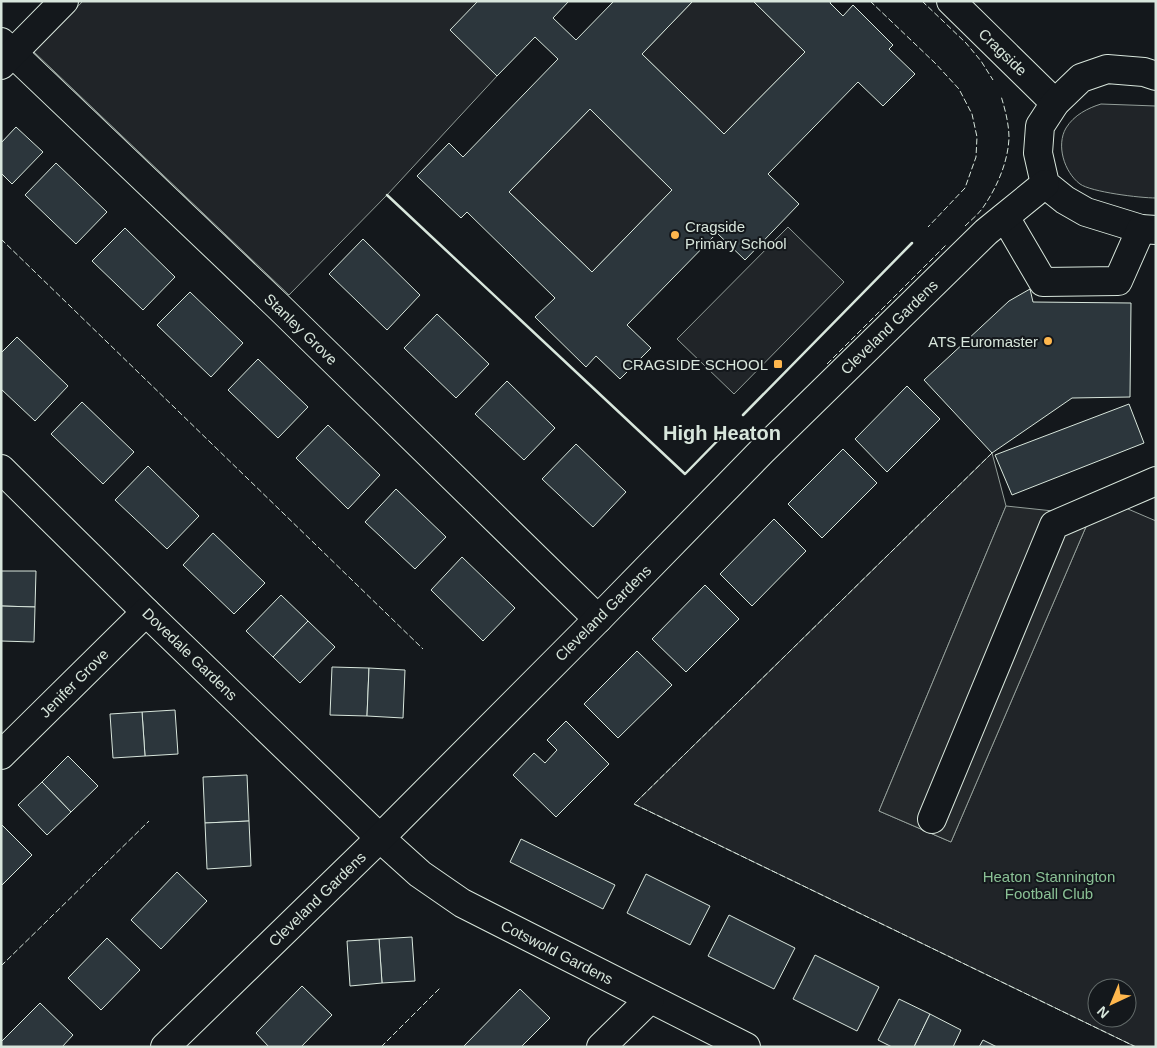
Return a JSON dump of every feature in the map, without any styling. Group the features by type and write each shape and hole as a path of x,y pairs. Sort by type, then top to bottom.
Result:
{"street":[{"path":"5,54 64,1"},
{"name":"Cragside","path":"951,1 1055,103"},
{"name":"Stanley Grove","path":"5,54 278,306 598,619"},
{"path":"1004,217 1043,282 1118,282 1148,229 1086,212 1065,200 1045,184 1038,153 1040,126 1055,103 1081,78 1107,70 1144,72 1156,76"},
{"name":"Cleveland Gardens","path":"165,1047 380,838 762,451 986,232 1045,184"},
{"name":"Dovedale Gardens","path":"1,469 380,838"},
{"path":"932,819 1054,525 1156,481"},
{"name":"Jenifer Grove","path":"1,755 146,612"},
{"name":"Cotswold Gardens","path":"380,838 420,874 462,903 746,1047"},
{"path":"601,1047 650,999"}],"green space":[{"path":"83,1 478,1 497,76 387,195 289,295 34,52"},
{"path":"693,1 753,1 805,52 724,134 642,54"},
{"path":"1101,104 1156,106 1156,198 1128,196 1094,190 1080,184 1070,173 1063,158 1062,150 1063,135 1066,128 1073,119"},
{"path":"590,109 672,190 592,272 509,192"},
{"path":"788,227 844,282 734,394 677,339"},
{"name":"Heaton Stannington Football Club","path":"992,453 1006,506 879,811 951,842 1091,515 1114,503 1156,521 1156,1047 1136,1047 1097,1028 1137,1028 1137,978 1087,978 1087,1023 634,804"}],"shaded area":[{"path":"1006,506 1091,515 951,842 879,811"}],"building":[{"path":"478,1 569,1 553,18 576,40 614,1 693,1 642,54 724,134 805,52 753,1 831,1 830,3 843,16 853,5 893,45 889,49 915,74 883,106 858,82 768,174 799,204 745,260 717,233 627,325 651,348 620,379 596,356 586,367 535,317 555,298 467,212 461,218 417,176 449,143 463,157 558,59 535,37 497,76 450,30","holes":["590,109 672,190 592,272 509,192"]},
{"path":"16,127 43,152 12,184 1,173 1,143"},
{"path":"56,163 107,212 76,244 25,195"},
{"path":"125,228 175,277 143,310 92,261"},
{"path":"363,239 420,295 387,330 329,274"},
{"name":"ATS Euromaster","path":"1030,289 1033,302 1131,303 1130,397 1072,398 992,453 924,380 1009,301"},
{"path":"190,292 243,343 211,377 157,325"},
{"path":"437,314 489,364 456,398 404,348"},
{"path":"17,337 68,386 35,421 1,389 1,353"},
{"path":"258,359 308,407 278,438 228,390"},
{"path":"507,381 555,428 524,460 475,414"},
{"path":"907,386 940,419 887,472 855,439"},
{"path":"82,402 134,452 103,484 51,434"},
{"path":"1129,404 1144,443 1012,495 995,455"},
{"path":"328,425 380,475 348,509 296,458"},
{"path":"576,444 626,492 593,527 542,479"},
{"path":"843,449 877,483 822,538 788,504"},
{"path":"148,466 199,516 167,549 115,500"},
{"path":"396,489 446,537 415,569 365,522"},
{"path":"774,519 806,551 752,606 720,574"},
{"path":"213,533 265,583 234,614 183,565"},
{"path":"462,557 515,608 483,641 431,590"},
{"path":"1,571 36,571 35,607 1,606"},
{"path":"705,585 739,619 686,672 652,639"},
{"path":"281,595 308,621 273,657 246,631"},
{"path":"1,606 35,607 34,642 1,641"},
{"path":"308,621 335,647 300,683 273,657"},
{"path":"637,651 672,685 618,738 584,704"},
{"path":"332,667 369,668 367,716 330,715"},
{"path":"369,668 405,670 403,718 367,716"},
{"path":"175,710 178,754 145,756 142,712"},
{"path":"142,712 145,756 113,758 110,714"},
{"path":"566,721 609,764 556,817 513,775 534,753 545,763 557,750 547,740"},
{"path":"68,756 98,786 71,812 42,782"},
{"path":"247,775 249,821 205,823 203,777"},
{"path":"42,782 71,812 47,835 18,805"},
{"path":"249,821 251,866 207,869 205,823"},
{"path":"1,824 32,855 1,886"},
{"path":"521,839 615,885 603,909 510,862"},
{"path":"177,872 207,901 161,949 131,920"},
{"path":"646,874 710,906 690,945 627,913"},
{"path":"729,915 795,948 774,989 708,956"},
{"path":"412,937 415,981 382,983 379,939"},
{"path":"107,938 140,970 101,1010 68,978"},
{"path":"379,939 382,983 350,986 347,941"},
{"path":"815,955 879,987 857,1031 793,999"},
{"path":"302,986 332,1015 301,1047 269,1047 256,1033"},
{"path":"520,989 550,1018 521,1047 463,1047"},
{"path":"899,999 930,1014 914,1047 892,1047 878,1040"},
{"path":"40,1003 73,1035 62,1047 1,1047 1,1042"},
{"path":"930,1014 961,1030 953,1047 914,1047"},
{"path":"983,1040 997,1047 979,1047"}],"fence":[{"path":"870,1 935,63 959,89 972,114 977,137 976,157 965,188 928,227"},
{"path":"922,1 966,43 981,61 993,80"},
{"path":"965,226 980,212 989,199 1004,165 1009,133 1001,96"},
{"path":"1,239 423,649"},
{"path":"827,364 947,244"},
{"path":"992,453 634,804 1136,1047"},
{"path":"1,966 149,821"},
{"path":"381,1047 441,987"}],"wall":[{"path":"387,195 685,474 727,431"},
{"path":"743,415 912,243"}],"place":[{"name":"Cragside Primary School","path":"675,235"},
{"name":"ATS Euromaster","path":"1048,341"},
{"name":"CRAGSIDE SCHOOL","path":"778,364"}],"district":[{"name":"High Heaton","path":"722,433"}]}
